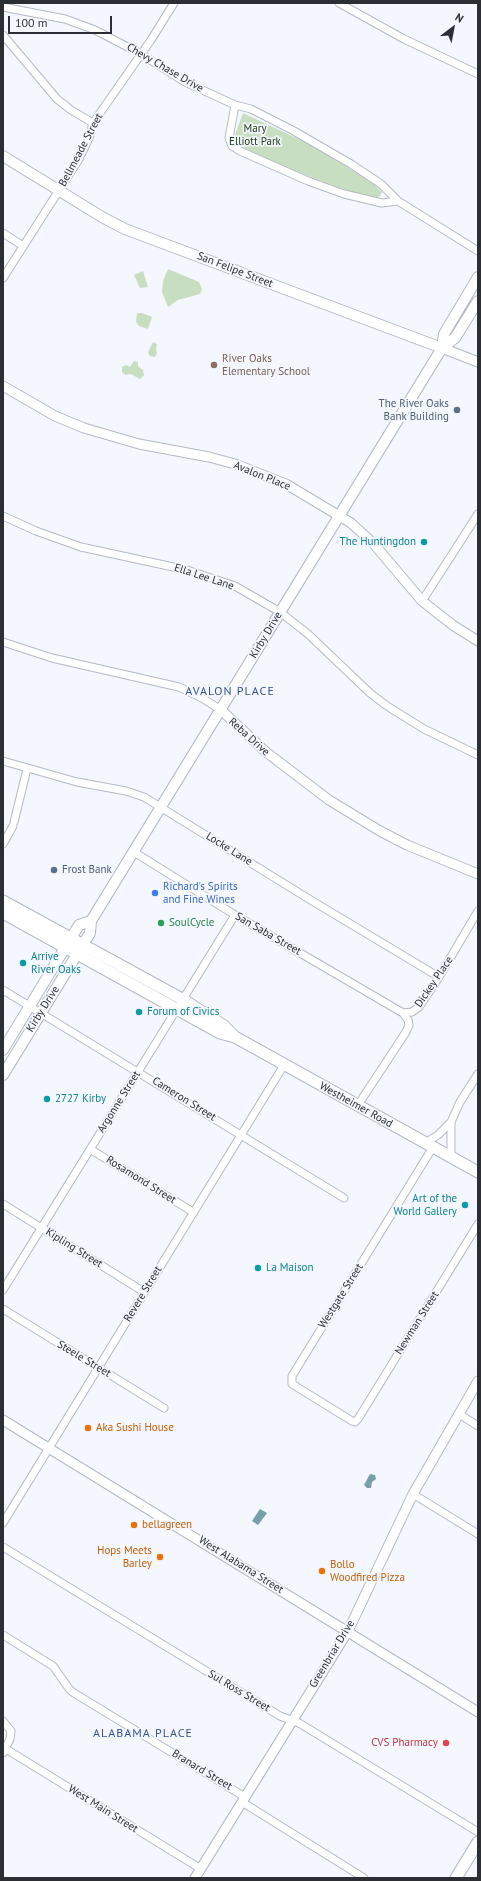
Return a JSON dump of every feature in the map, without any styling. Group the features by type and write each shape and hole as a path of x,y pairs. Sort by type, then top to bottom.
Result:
{"main road":[{"name":"San Felipe Street","path":"3,156 102,217 125,229 442,348"},
{"name":"Kirby Drive","path":"442,348 444,334 478,277"},
{"name":"Kirby Drive","path":"3,1074 90,933 91,921 221,710 339,514 442,348 455,338 478,301"},
{"name":"Westheimer Road","path":"3,900 68,943"},
{"name":"Westheimer Road","path":"3,913 80,949 179,1004 220,1033 235,1037 478,1172"},
{"name":"Kirby Drive","path":"3,1050 79,925 91,921"},
{"path":"456,1878 478,1842"}],"street":[{"name":"Bellmeade Street","path":"3,278 79,159 89,138 93,123 174,3"},
{"path":"339,3 404,39 478,74"},
{"name":"Chevy Chase Drive","path":"3,7 65,20 95,30 141,54 185,82 235,105 251,109 351,164 381,184 398,201 478,251"},
{"path":"3,35 57,99 71,110 93,123"},
{"path":"235,105 229,138 232,146 240,151 308,181 344,194 368,201 382,203 398,201"},
{"path":"3,233 23,246"},
{"name":"San Felipe Street","path":"442,348 478,362"},
{"name":"Avalon Place","path":"3,386 55,416 84,428 139,444 235,464 286,484 339,514 373,543 422,601 454,626 478,641"},
{"path":"422,601 475,524 478,514"},
{"name":"Ella Lee Lane","path":"3,516 36,531 81,547 113,555 174,566 236,586 280,612 308,634 370,693 387,706 424,730 478,755"},
{"name":"Reba Drive","path":"3,642 52,658 179,686 221,710 266,752 329,800 380,831 407,845 478,874"},
{"name":"Locke Lane","path":"3,762 77,782 135,793 161,806 309,899 439,977"},
{"path":"3,844 13,824 27,769"},
{"name":"San Saba Street","path":"134,852 235,915 403,1013"},
{"name":"Dickey Place","path":"358,1105 406,1032 409,1025 408,1020 403,1013 412,1012 419,1007 439,977 478,911"},
{"name":"Argonne Street","path":"3,1290 235,915"},
{"name":"Cameron Street","path":"3,990 344,1198"},
{"name":"Revere Street","path":"3,1523 284,1065"},
{"name":"Westgate Street","path":"355,1422 296,1387 292,1384 292,1376 429,1145 451,1122 460,1102 478,1074"},
{"name":"Westgate Street","path":"451,1122 451,1157"},
{"name":"Rosamond Street","path":"90,1149 193,1212"},
{"name":"Kipling Street","path":"3,1204 144,1292"},
{"name":"Newman Street","path":"355,1422 478,1224"},
{"name":"Steele Street","path":"3,1309 164,1408"},
{"name":"Greenbriar Drive","path":"196,1878 348,1631 412,1494 478,1381"},
{"path":"459,1414 478,1426"},
{"name":"West Alabama Street","path":"3,1420 478,1712"},
{"path":"412,1494 478,1534"},
{"name":"Sul Ross Street","path":"3,1547 274,1712 299,1723 478,1832"},
{"name":"Branard Street","path":"3,1635 53,1666 70,1690 74,1693 244,1800 364,1878"},
{"path":"3,1721 11,1731 10,1739 4,1751"},
{"name":"West Main Street","path":"4,1751 201,1869"}],"green space":[{"name":"Mary Elliott Park","path":"243,113 305,142 372,182 382,192 380,196 376,199 367,197 329,184 290,169 235,144 233,140"},
{"path":"168,269 199,282 202,289 200,294 178,300 168,307 162,292 163,281"},
{"path":"143,271 148,287 140,288 134,275"},
{"path":"137,313 142,313 152,317 148,329 139,326 136,322"},
{"path":"153,342 157,344 157,353 155,357 150,356 148,352"},
{"path":"134,361 138,362 138,366 143,370 144,375 140,379 131,374 125,375 122,372 122,367 126,365 130,367"}],"water":[{"path":"370,1474 375,1475 376,1479 372,1482 371,1488 367,1488 364,1485"},
{"path":"260,1509 267,1513 258,1525 252,1521"}],"place":[{"name":"River Oaks Elementary School","path":"214,365"},
{"name":"The River Oaks Bank Building","path":"457,410"},
{"name":"The Huntingdon","path":"424,542"},
{"name":"Frost Bank","path":"54,870"},
{"name":"Richard's Spirits and Fine Wines","path":"155,893"},
{"name":"SoulCycle","path":"161,923"},
{"name":"Arrive River Oaks","path":"23,963"},
{"name":"Forum of Civics","path":"139,1012"},
{"name":"2727 Kirby","path":"47,1099"},
{"name":"Art of the World Gallery","path":"465,1205"},
{"name":"La Maison","path":"258,1268"},
{"name":"Aka Sushi House","path":"88,1428"},
{"name":"bellagreen","path":"134,1525"},
{"name":"Hops Meets Barley","path":"160,1557"},
{"name":"Bollo Woodfired Pizza","path":"322,1571"},
{"name":"CVS Pharmacy","path":"446,1743"}],"district":[{"name":"AVALON PLACE","path":"230,692"},
{"name":"ALABAMA PLACE","path":"143,1734"}]}
